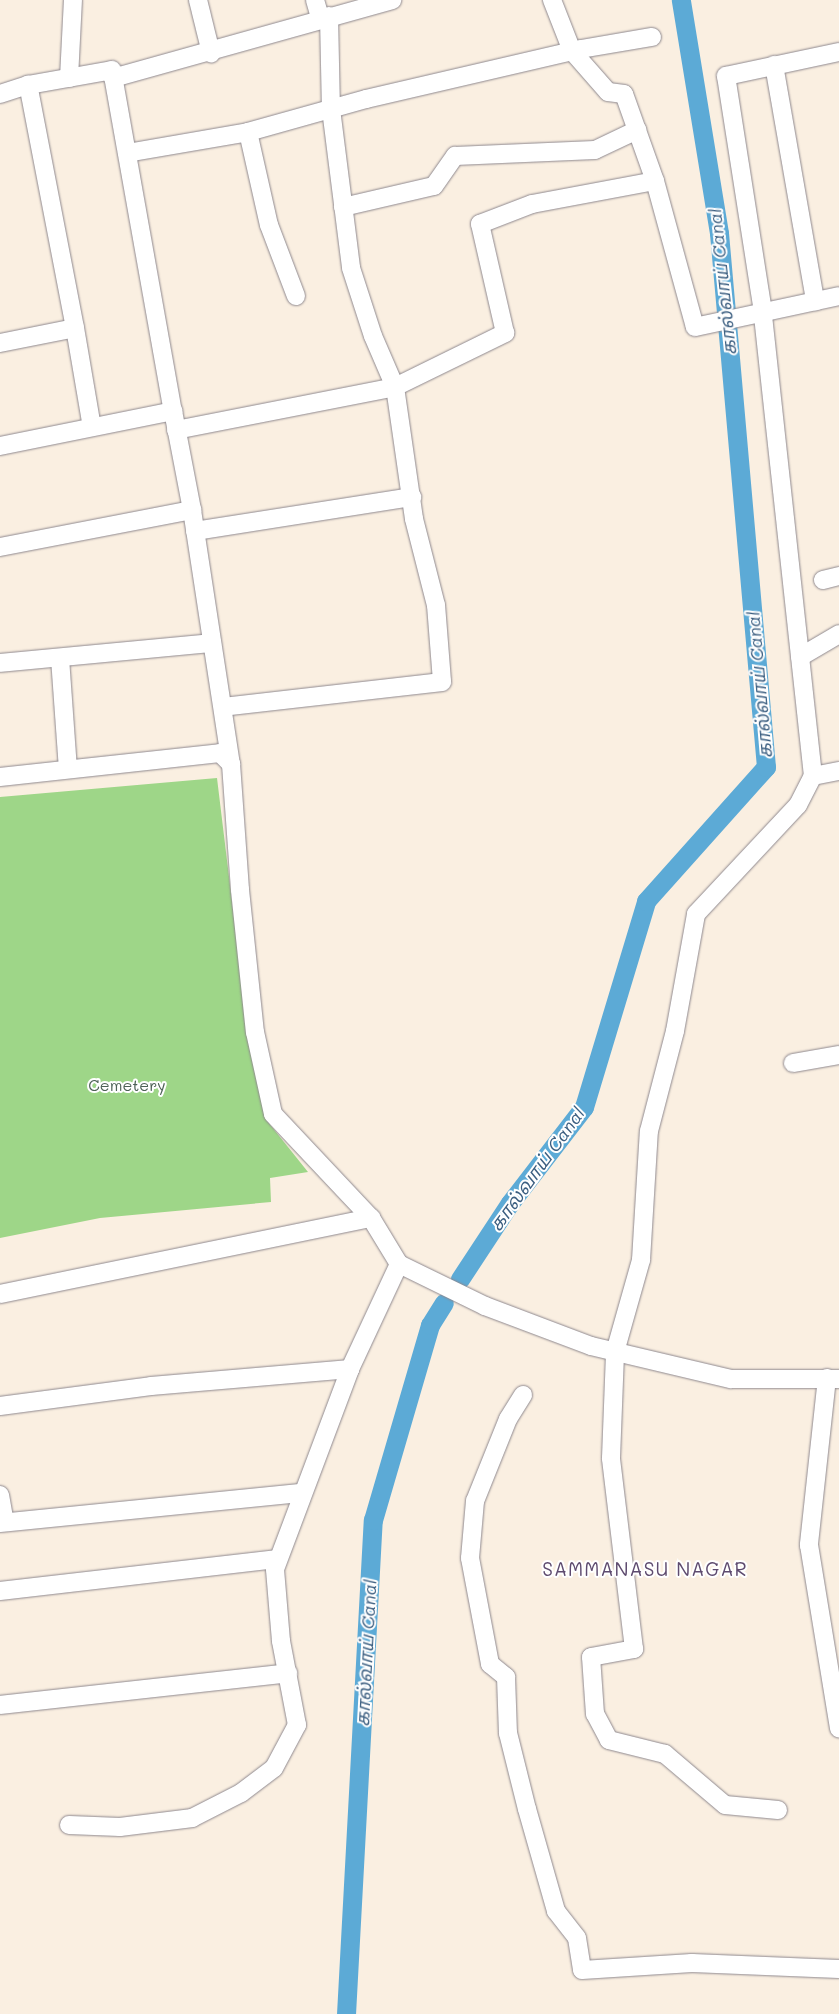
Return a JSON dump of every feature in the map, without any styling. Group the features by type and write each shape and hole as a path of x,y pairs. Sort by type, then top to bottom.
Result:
{"street":[{"path":"69,78 73,0"},
{"path":"198,0 211,53"},
{"path":"222,707 442,682 436,604 412,497 395,387 373,336 351,268 330,109 324,17 315,0"},
{"path":"114,78 211,53 324,17 392,0"},
{"path":"552,0 572,51 608,92 624,94 655,181 695,327 839,296"},
{"path":"127,153 248,132 330,109 572,51 652,37"},
{"path":"778,1810 726,1806 665,1754 609,1740 595,1714 591,1657 634,1649 611,1458 615,1352 641,1260 649,1131 675,1031 696,914 798,805 813,776 758,313 726,76 839,52"},
{"path":"774,65 815,301"},
{"path":"0,94 28,85 112,70 192,510 231,764 240,890 254,1022 273,1114 371,1218 399,1264 485,1306 591,1346 731,1379 833,1379 809,1545 839,1729"},
{"path":"28,85 75,328 92,427"},
{"path":"343,207 434,186 455,156 595,150 636,130"},
{"path":"248,132 269,225 296,296"},
{"path":"176,430 395,387 505,333 480,224 532,204 655,181"},
{"path":"0,343 75,328"},
{"path":"0,446 173,411"},
{"path":"195,531 412,497"},
{"path":"0,547 192,510"},
{"path":"800,658 839,634"},
{"path":"0,664 212,642"},
{"path":"60,658 68,769"},
{"path":"0,776 220,753 231,764"},
{"path":"813,776 839,772"},
{"path":"793,1063 839,1055"},
{"path":"0,1294 371,1218"},
{"path":"68,1825 120,1826 192,1818 241,1793 274,1768 297,1725 288,1673 275,1569 350,1369 399,1264"},
{"path":"0,1406 151,1386 350,1369"},
{"path":"523,1395 508,1419 475,1501 470,1558 490,1664 506,1677 508,1733 526,1809 556,1911 577,1938 582,1970 692,1963 839,1969"},
{"path":"0,1495 2,1522 303,1493"},
{"path":"0,1591 278,1560"},
{"path":"0,1705 288,1673"}],"green space":[{"name":"Cemetery","path":"217,778 250,1050 268,1122 308,1172 270,1178 271,1202 100,1218 0,1238 0,797"}],"waterway":[{"name":"கால்வாய் Canal","path":"460,1279 510,1203 584,1107 646,901 766,767 719,233 681,0"},
{"name":"கால்வாய் Canal","path":"346,2014 373,1520 430,1325 444,1303"}],"district":[{"name":"SAMMANASU NAGAR","path":"645,1569"}]}
